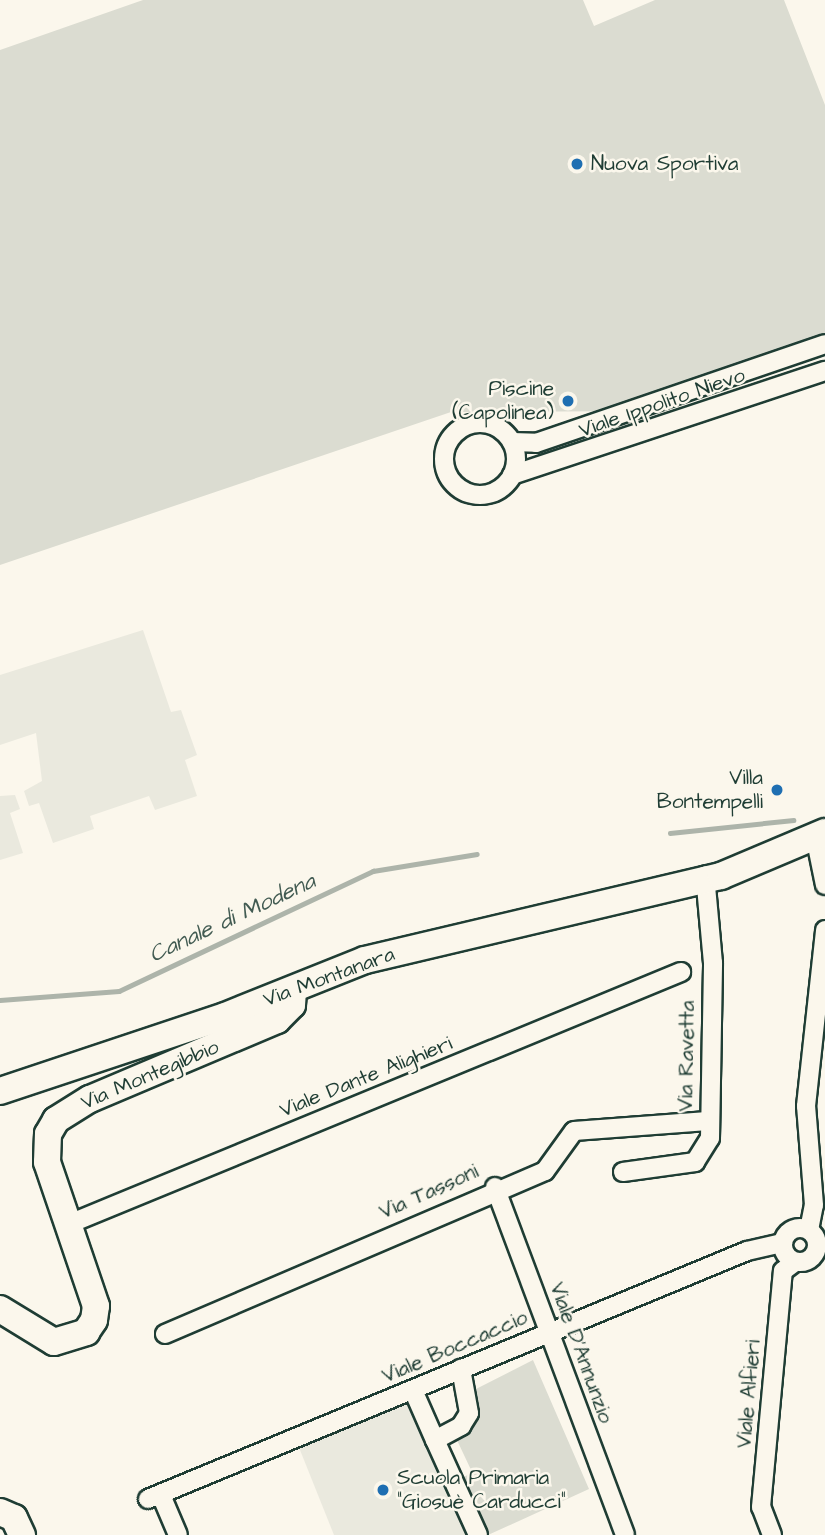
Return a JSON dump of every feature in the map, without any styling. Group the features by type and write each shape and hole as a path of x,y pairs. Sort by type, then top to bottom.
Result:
{"main road":[{"name":"Via Montanara","path":"0,1091 293,990 378,956 606,905 705,875 722,887 821,840"},
{"name":"Via Montegibbio","path":"0,1309 54,1342 86,1332 96,1306 47,1162 48,1134 56,1120 90,1099 277,1020 292,1005 293,990"},
{"path":"0,1512 13,1518 22,1535"}],"street":[{"name":"Viale Ippolito Nievo","path":"512,442 536,443 825,344"},
{"name":"Viale Ippolito Nievo","path":"512,475 825,371"},
{"path":"470,424 489,424 512,442 512,475 498,490 473,495 454,484 443,462 452,436 470,424"},
{"path":"821,840 825,885"},
{"name":"Via Ravetta","path":"623,1172 695,1162 710,1138 708,1121 713,963 705,875"},
{"path":"783,1243 795,1262 811,1259 817,1242 806,1106 825,930"},
{"name":"Viale Dante Alighieri","path":"69,1224 681,972"},
{"name":"Via Tassoni","path":"165,1334 495,1187 545,1171 574,1131 708,1121"},
{"name":"Viale D'Annunzio","path":"495,1187 625,1535"},
{"name":"Viale Boccaccio","path":"178,1535 154,1497 549,1332 783,1243 793,1229 817,1242"},
{"name":"Viale Alfieri","path":"772,1535 761,1507 783,1270 795,1262"},
{"path":"435,1440 461,1426 469,1413 461,1369"},
{"path":"412,1390 478,1535"}],"shaded area":[{"path":"143,0 583,0 594,26 655,0 784,0 825,105 825,351 652,411 451,412 0,565 0,50"},
{"path":"143,630 171,712 181,710 197,755 185,760 197,796 155,810 149,796 90,816 94,829 53,843 39,803 29,806 24,791 42,781 36,733 0,745 0,675"},
{"path":"15,795 20,809 10,813 23,853 0,860 0,796"},
{"path":"533,1360 589,1489 488,1535 461,1479 472,1472 456,1438 476,1405 474,1390"},
{"name":"Scuola Primaria “Giosuè Carducci”","path":"412,1400 468,1535 334,1535 298,1445"}],"waterway":[{"name":"Canale di Modena","path":"670,833 793,820"},
{"name":"Canale di Modena","path":"0,1000 119,991 373,871 477,854"}],"place":[{"name":"Nuova Sportiva","path":"577,164"},
{"name":"Piscine (Capolinea)","path":"568,401"},
{"name":"Villa Bontempelli","path":"777,790"},
{"name":"Scuola Primaria “Giosuè Carducci”","path":"383,1490"}]}
